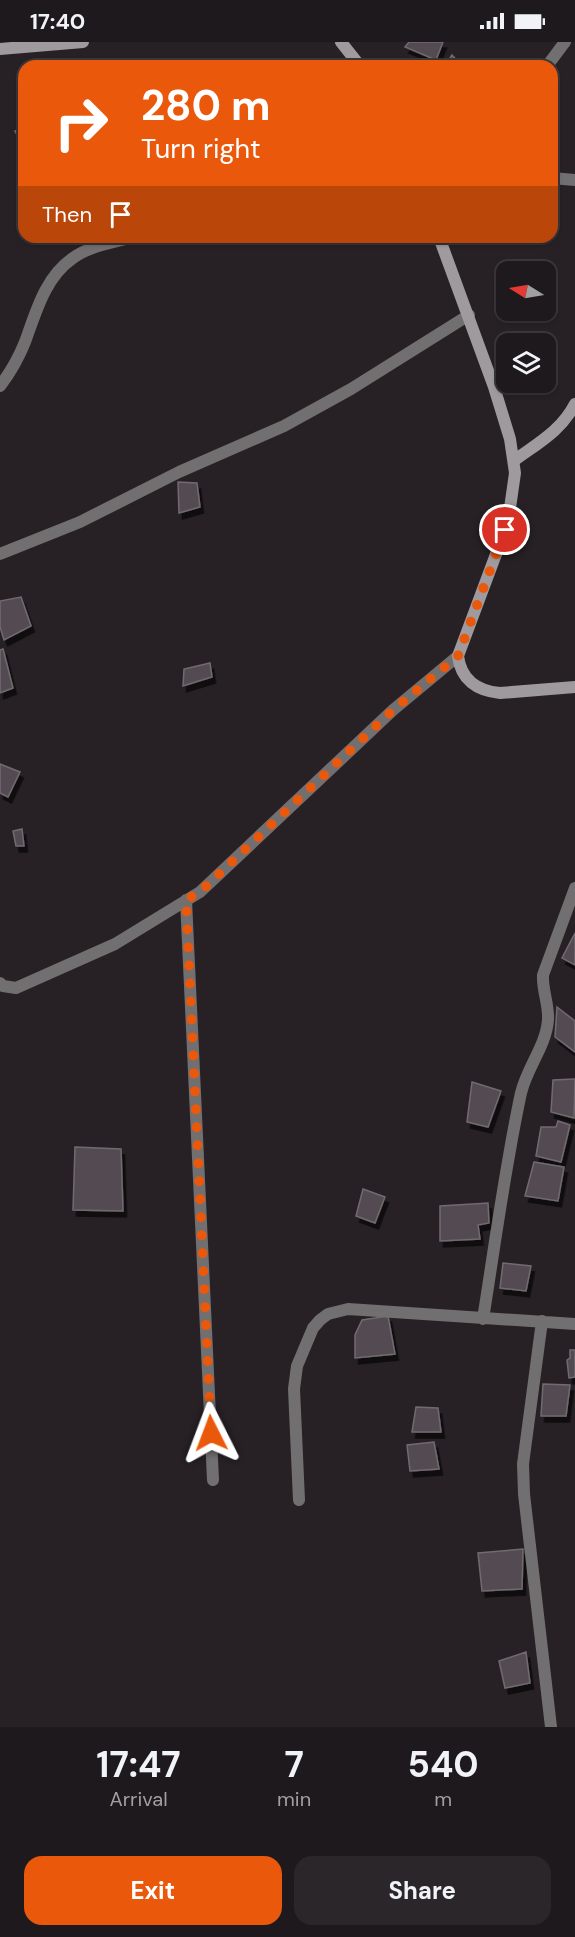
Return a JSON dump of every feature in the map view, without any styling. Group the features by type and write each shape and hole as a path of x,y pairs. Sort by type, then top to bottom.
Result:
{"street":[{"path":"0,50 83,42"},
{"path":"341,42 355,60"},
{"path":"552,60 566,42"},
{"path":"558,179 575,180"},
{"path":"0,386 16,361 41,299 57,274 72,258 114,243"},
{"path":"0,983 9,988 19,987 115,944 200,892 393,710 458,656 500,547 510,508 515,460 469,315 441,243"},
{"path":"0,554 80,522 179,472 284,426 341,394 469,315"},
{"path":"515,460 563,424 575,404"},
{"path":"458,656 462,673 468,681 477,688 489,692 575,687"},
{"path":"483,1319 522,1089 548,1022 549,1008 543,987 543,975 575,888"},
{"path":"186,900 213,1480"},
{"path":"299,1500 295,1377 308,1338 320,1320 328,1314 348,1309 575,1324"},
{"path":"542,1321 523,1464 524,1494 550,1727"}],"building":[{"path":"409,42 443,42 436,60 405,47"},
{"path":"178,482 197,483 200,507 179,513"},
{"path":"21,597 31,626 4,640 0,627 0,601"},
{"path":"3,649 13,688 0,693 0,650"},
{"path":"210,663 212,677 183,686 184,669"},
{"path":"0,764 20,772 8,797 0,793"},
{"path":"22,829 24,846 16,846 13,831"},
{"path":"575,933 575,965 562,958"},
{"path":"557,1007 575,1021 575,1052 555,1037"},
{"path":"575,1079 574,1118 551,1112 553,1080"},
{"path":"472,1082 501,1091 488,1127 467,1122"},
{"path":"558,1121 570,1125 561,1162 536,1156 541,1127 556,1127"},
{"path":"75,1147 121,1149 123,1211 73,1210"},
{"path":"534,1162 564,1167 558,1201 525,1196"},
{"path":"363,1189 385,1197 375,1223 356,1216"},
{"path":"488,1203 489,1223 478,1225 480,1239 440,1241 440,1206"},
{"path":"503,1263 531,1266 526,1291 500,1288"},
{"path":"388,1316 395,1354 355,1358 355,1335 362,1320"},
{"path":"570,1350 575,1350 575,1377 569,1378 567,1360 570,1358"},
{"path":"543,1384 570,1385 566,1416 541,1416"},
{"path":"416,1407 438,1408 441,1432 412,1432"},
{"path":"434,1442 439,1469 410,1471 407,1445"},
{"path":"523,1549 522,1589 482,1591 478,1553"},
{"path":"526,1652 530,1683 505,1688 499,1661"}],"route":[{"path":"211,1433 186,900 200,892 393,710 458,656 505,530"}]}
